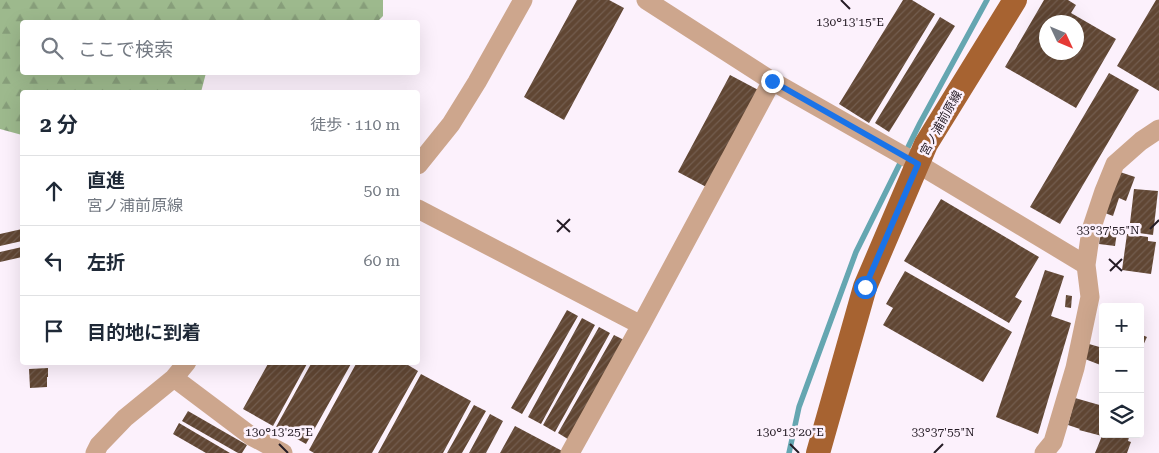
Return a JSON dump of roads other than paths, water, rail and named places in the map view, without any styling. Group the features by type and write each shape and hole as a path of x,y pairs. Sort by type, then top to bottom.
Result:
{"main road":[{"name":"宮ノ浦前原線","path":"818,453 865,287 926,144 1015,0"}],"street":[{"path":"420,163 452,124 523,0"},
{"path":"646,0 772,81 918,164 1086,265"},
{"path":"570,453 772,81"},
{"path":"1044,453 1053,442 1075,368 1090,297 1086,265 1091,230 1104,191 1116,164 1141,141 1159,129"},
{"path":"420,210 641,325"},
{"path":"95,453 99,445 125,418 174,378 185,365"},
{"path":"174,378 251,436 283,453"}],"waterway":[{"path":"789,453 799,407 856,252 920,123 987,0"}]}
